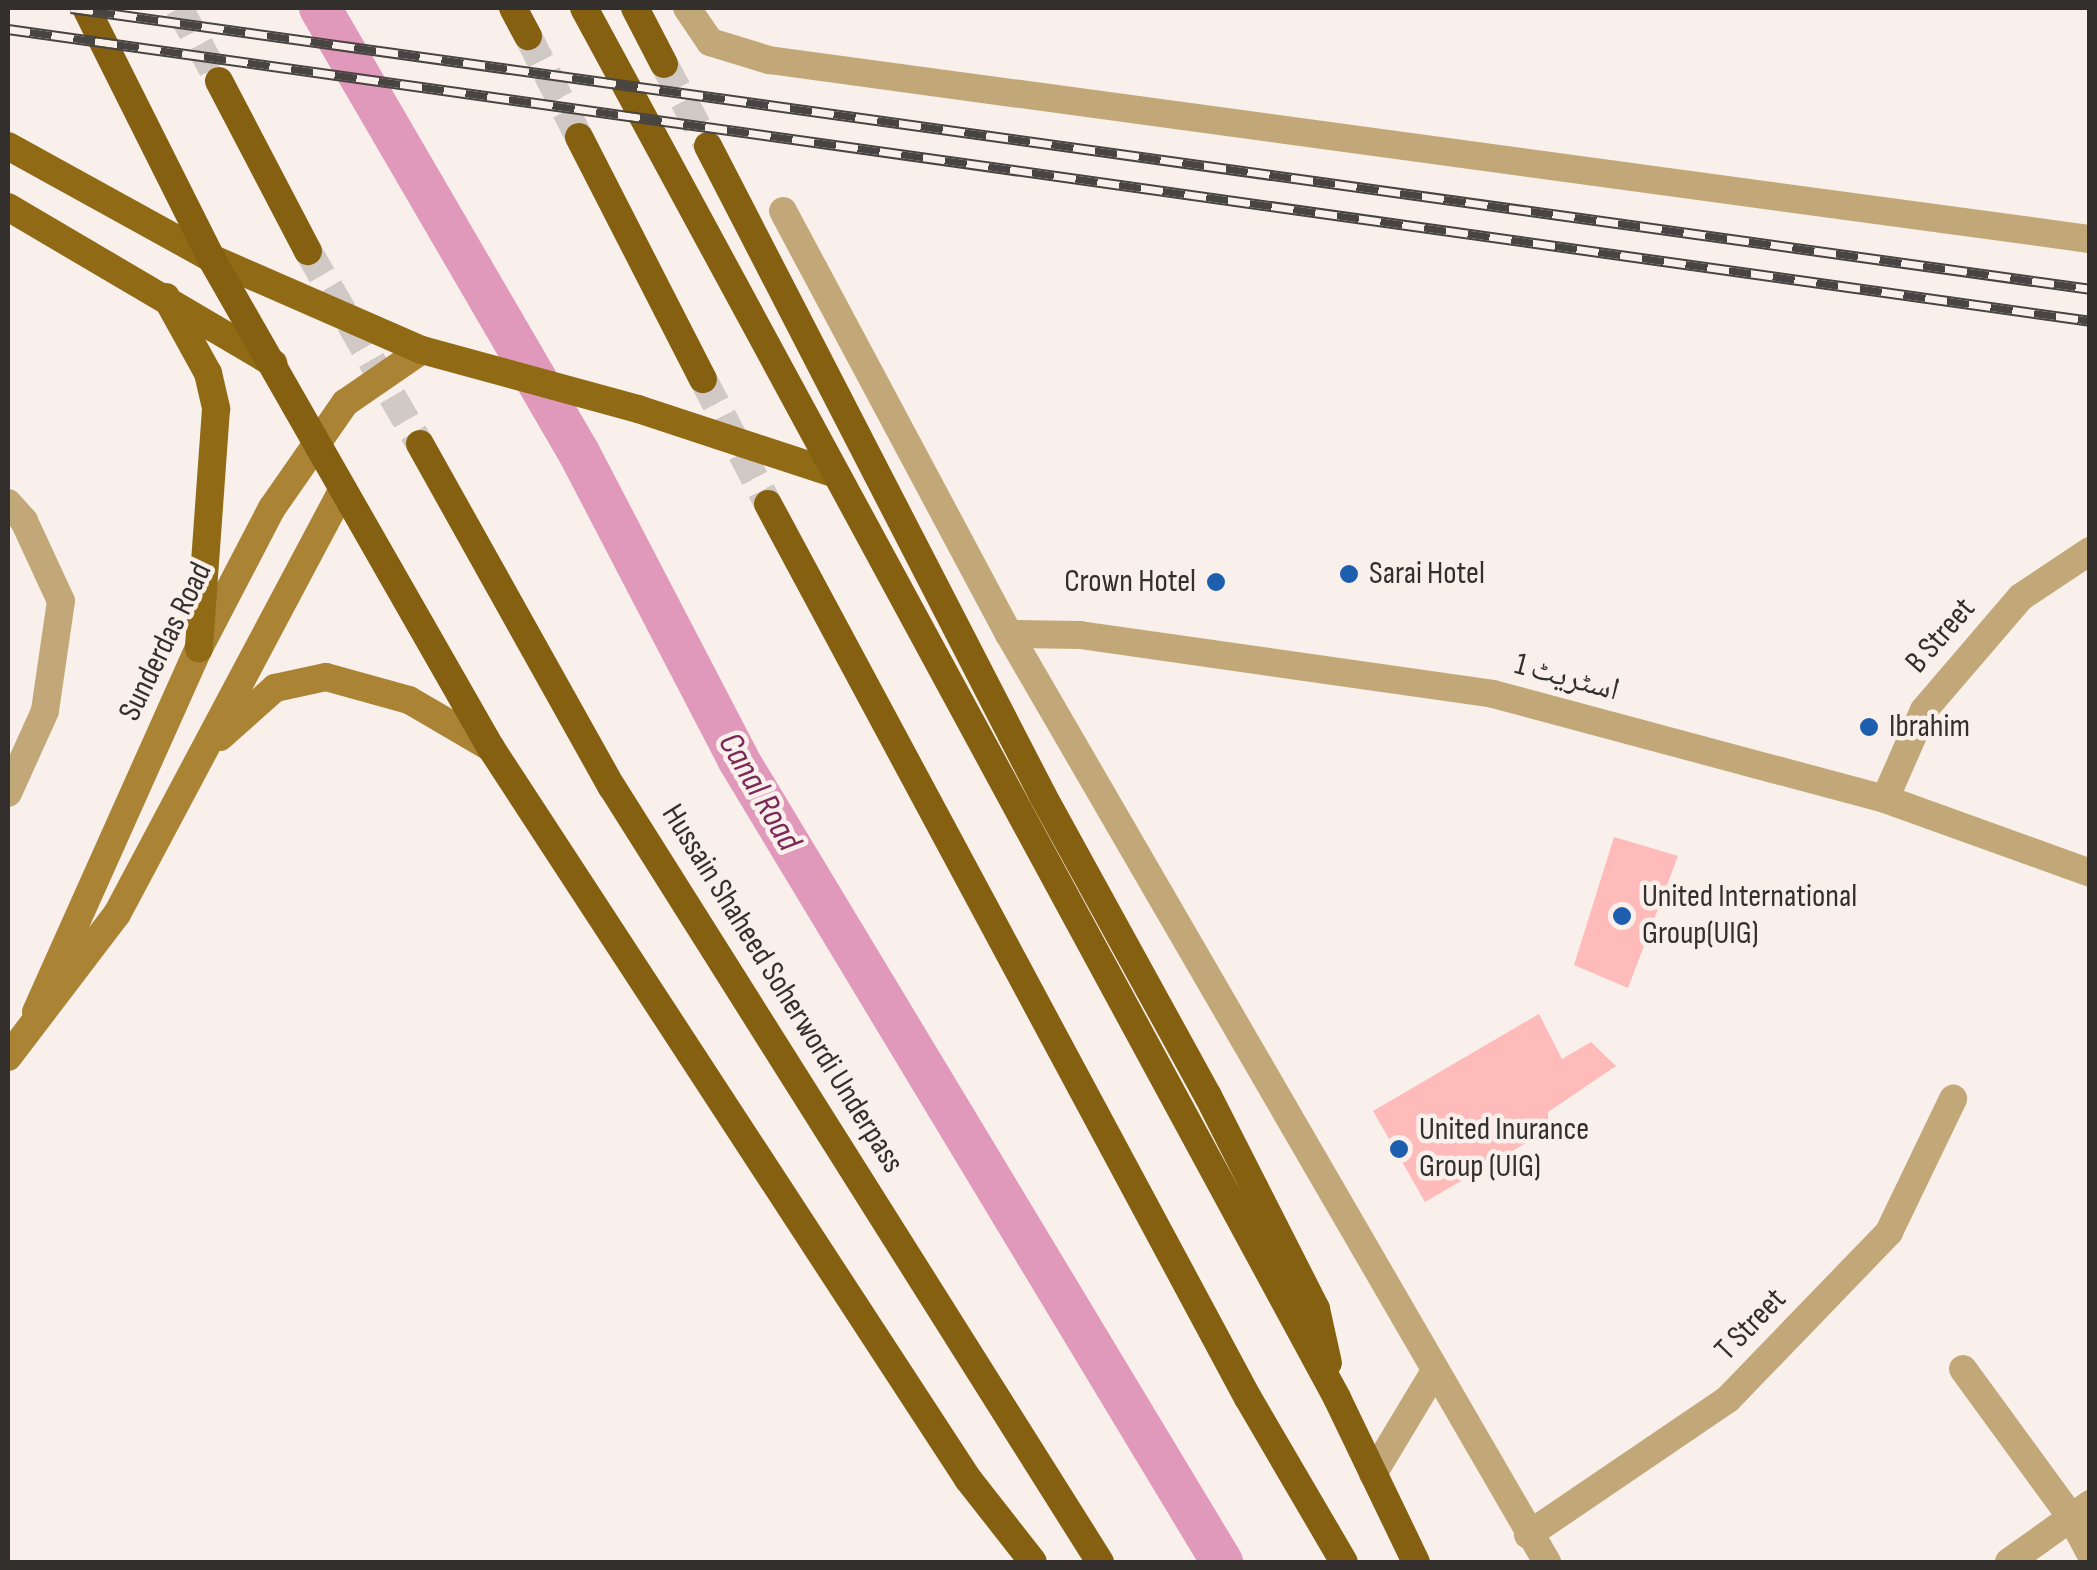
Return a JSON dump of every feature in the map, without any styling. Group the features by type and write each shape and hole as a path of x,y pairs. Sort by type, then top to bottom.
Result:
{"highway":[{"path":"86,8 212,258 492,748 968,1479 1033,1562"},
{"path":"513,8 528,36"},
{"path":"584,8 1336,1398 1416,1562"},
{"path":"635,8 664,64"},
{"path":"219,80 308,251"},
{"path":"578,137 703,378"},
{"path":"708,146 1316,1309 1336,1398"},
{"name":"Hussain Shaheed Soherwordi Underpass","path":"420,444 612,787 1100,1562"},
{"path":"768,504 1248,1398 1344,1562"}],"main road":[{"path":"8,146 212,258 426,351 638,409 833,473"},
{"path":"8,206 272,363"},
{"path":"166,297 208,374 216,409 199,648"},
{"name":"Sunderdas Road","path":"36,1012 199,648 316,440 362,387 426,351"},
{"name":"Sunderdas Road","path":"8,1057 36,1012 116,914 342,489"},
{"path":"198,760 275,688 326,677 409,700 492,748"}],"street":[{"path":"687,8 710,42 769,60 2090,239"},
{"path":"783,211 1009,634 1547,1562"},
{"path":"8,503 24,521 61,601 44,710 8,793"},
{"name":"B Street","path":"1886,799 1924,710 2022,597 2090,551"},
{"name":"اسٹریٹ 1","path":"1009,634 1080,635 1493,694 1886,799 2090,874"},
{"name":"T Street","path":"1528,1535 1728,1398 1889,1232 1954,1098"},
{"path":"1963,1369 2080,1511 2090,1554"},
{"path":"1373,1474 1436,1372"},
{"path":"2009,1562 2080,1511"}],"building":[{"name":"United International Group(UIG)","path":"1614,837 1678,856 1628,988 1574,965"},
{"path":"1539,1014 1562,1059 1591,1042 1616,1066 1548,1112 1548,1130 1425,1202 1373,1111"}],"waterway":[{"name":"Canal Road","path":"320,8 579,453 738,759 1222,1562"}],"tunnel":[{"path":"179,8 219,81"},
{"path":"528,36 579,137"},
{"path":"664,64 708,146"},
{"path":"308,251 420,444"},
{"path":"703,379 768,504"}],"railway":[{"path":"71,8 2090,289"},
{"path":"8,29 2090,321"}],"place":[{"name":"Sarai Hotel","path":"1349,574"},
{"name":"Crown Hotel","path":"1216,582"},
{"name":"Ibrahim","path":"1869,727"},
{"name":"United International Group(UIG)","path":"1622,916"},
{"name":"United Inurance Group (UIG)","path":"1399,1149"}]}
